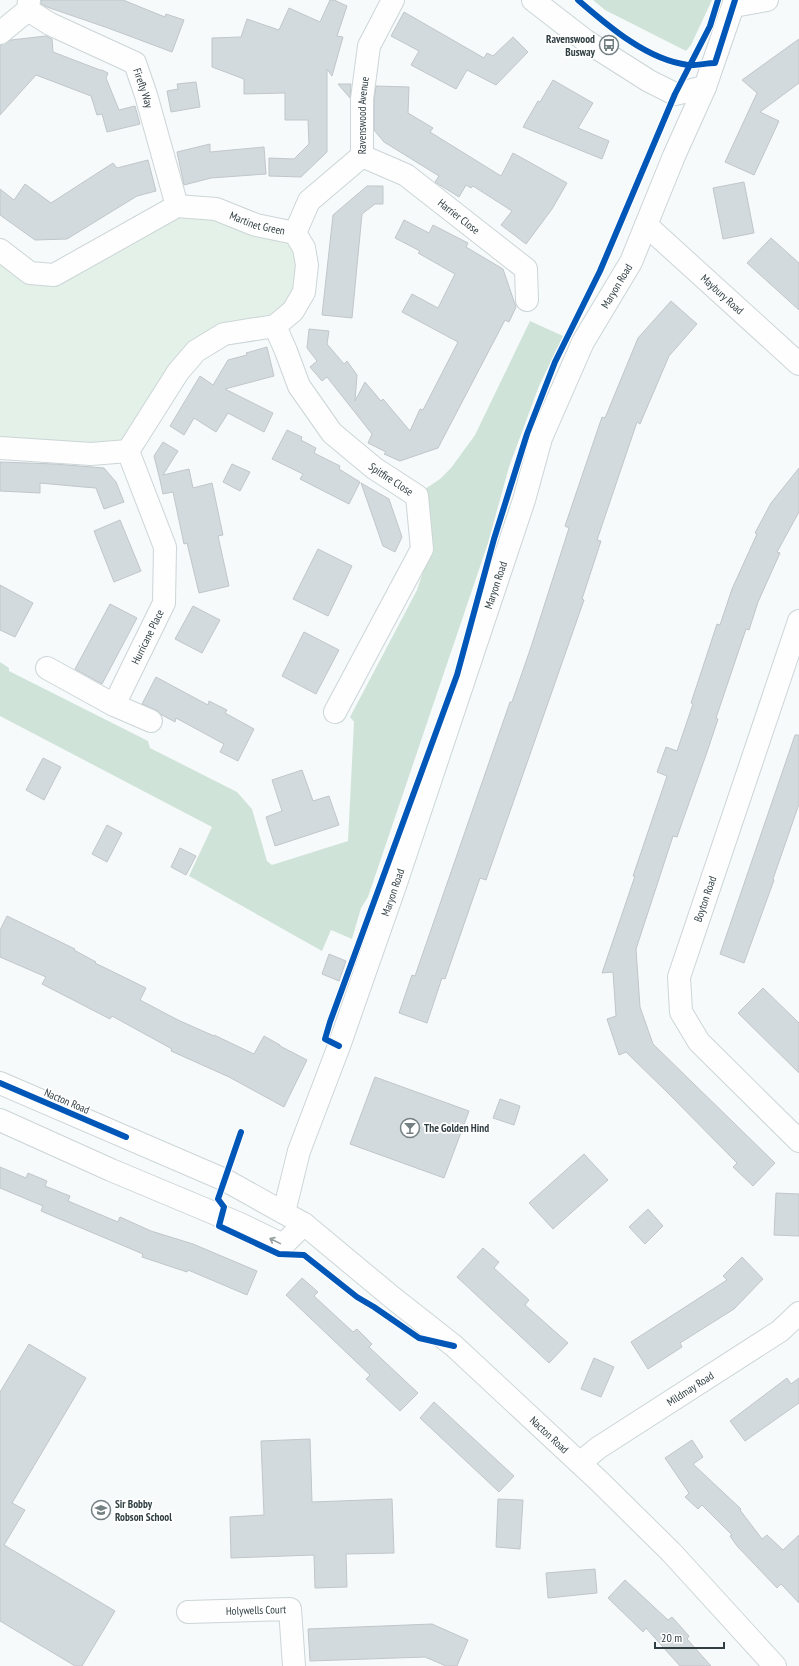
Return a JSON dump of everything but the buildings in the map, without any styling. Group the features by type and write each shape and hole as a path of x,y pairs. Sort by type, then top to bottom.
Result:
{"street":[{"name":"Ravenswood Avenue","path":"295,233 309,201 362,156 362,99 369,46 393,0"},
{"path":"533,0 586,41 649,81 675,94 705,87"},
{"name":"Maryon Road","path":"284,1212 299,1151 340,1046 524,500 541,438 583,342 631,262 674,156 705,87 735,3 767,0"},
{"path":"0,33 29,5"},
{"name":"Firefly Way","path":"29,5 50,24 135,63 146,95 177,206"},
{"name":"Harrier Close","path":"362,156 406,175 526,269 527,300"},
{"path":"0,250 30,273 54,275 177,206"},
{"name":"Martinet Green","path":"177,206 216,209 256,225 295,233 304,248 307,265 304,292 293,311 275,326"},
{"name":"Maybury Road","path":"646,226 799,364"},
{"path":"0,448 91,454 128,451 178,372 196,351 224,334 275,326"},
{"name":"Spitfire Close","path":"275,326 299,386 332,433 374,468 417,496 422,550 335,712"},
{"name":"Hurricane Place","path":"114,705 164,603 165,547 128,451"},
{"name":"Boyton Road","path":"799,621 679,977 681,1012 699,1042 799,1141"},
{"path":"47,668 114,705 151,721"},
{"name":"Nacton Road","path":"0,1083 225,1180 304,1224 393,1298 454,1346 580,1463 671,1552 775,1666"},
{"path":"0,1120 118,1173 240,1224 283,1245 304,1224"},
{"name":"Mildmay Road","path":"580,1463 598,1448 780,1331 799,1313"},
{"name":"Holywells Court","path":"188,1612 290,1609 294,1666"}],"shaded area":[{"path":"177,206 216,209 304,248 293,311 196,351 128,451 0,448 0,250 54,275"}],"green space":[{"path":"593,0 712,0 691,45 686,51 605,10"},
{"path":"530,321 563,336 539,386 509,467 488,543 368,897 361,908 352,939 331,930 322,951 189,876 212,827 0,716 0,662 9,668 9,671 148,741 150,748 237,792 252,809 267,861 272,865 348,841 354,722 350,717 417,590 429,553 425,489 440,479 451,468 475,435"}],"cycle path":[{"path":"578,0 615,31 643,49 673,62 688,65 715,63 735,0"},
{"path":"339,1046 325,1039 330,1022 457,675 494,539 527,434 555,362 600,271 675,94 710,26 718,0"},
{"path":"0,1083 126,1137"},
{"path":"241,1132 218,1199 224,1207 219,1226 279,1254 304,1255 357,1297 419,1338 454,1346"}],"place":[{"name":"Ravenswood Busway","path":"609,45"},
{"name":"The Golden Hind","path":"410,1128"},
{"name":"Sir Bobby Robson School","path":"101,1510"}]}
